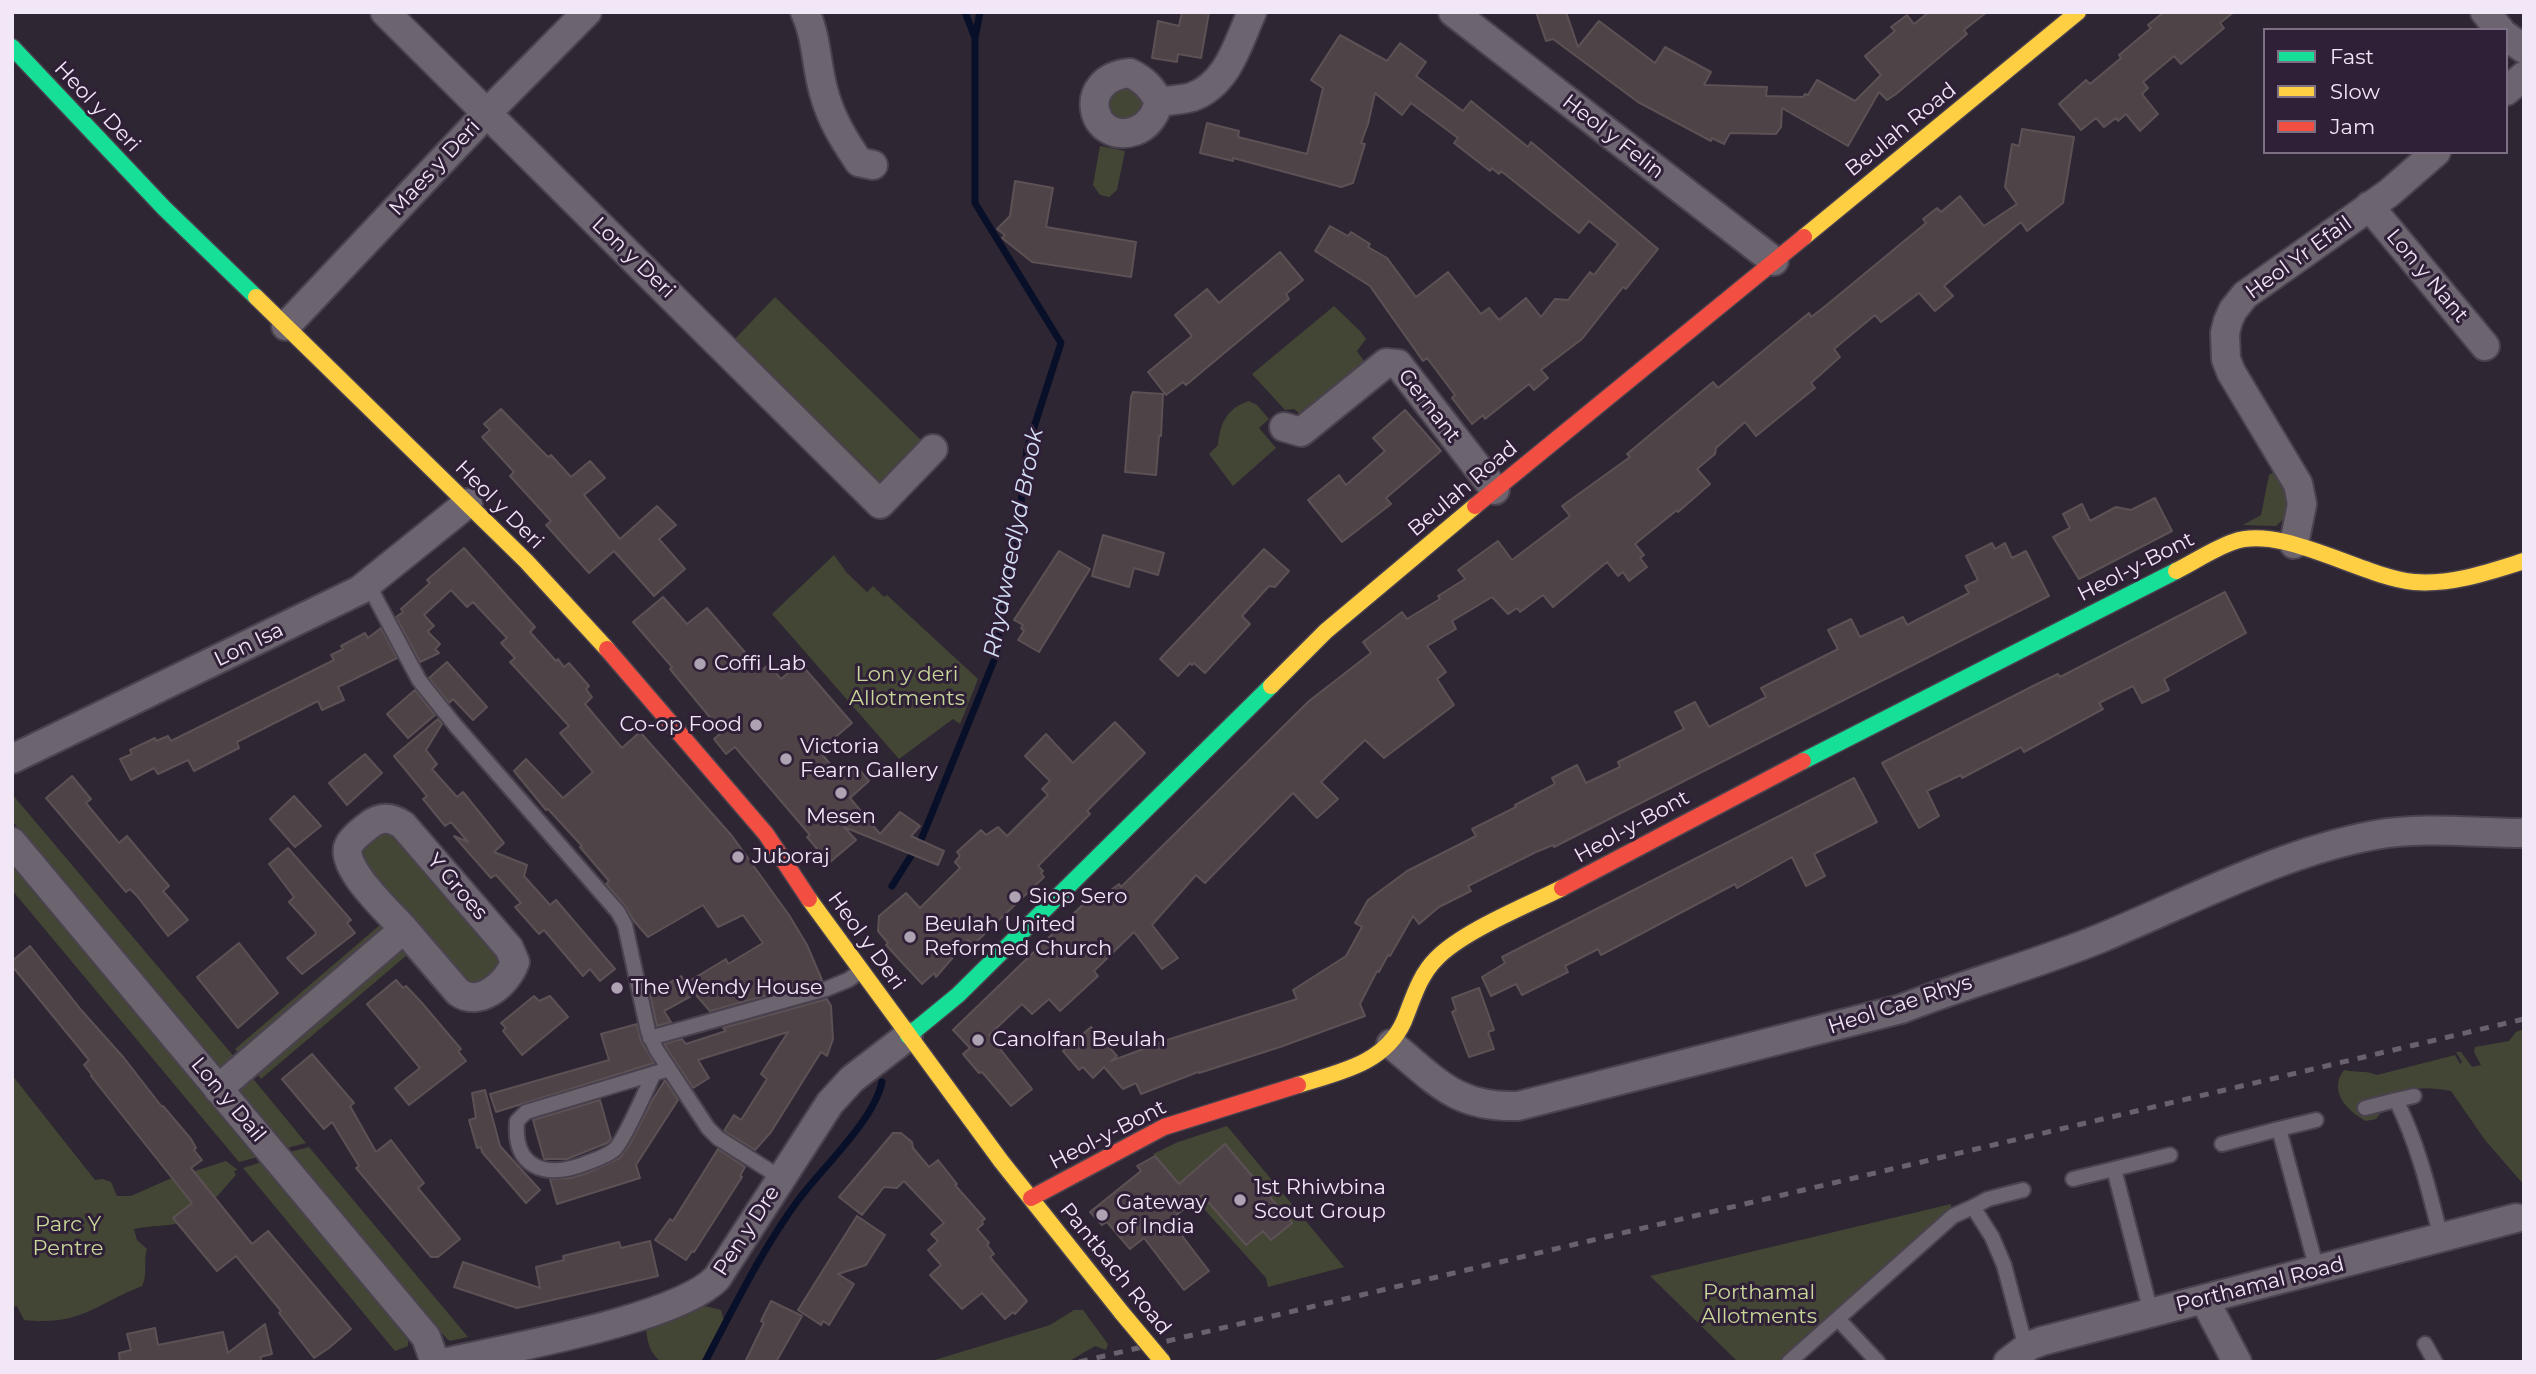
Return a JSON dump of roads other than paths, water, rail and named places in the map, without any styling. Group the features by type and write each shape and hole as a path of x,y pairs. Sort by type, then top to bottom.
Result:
{"street":[{"name":"Lon y Deri","path":"386,12 880,504 933,449"},
{"name":"Maes y Deri","path":"286,326 486,113 587,12"},
{"path":"805,12 811,27 823,92 841,136 859,162 873,165"},
{"path":"1159,102 1191,98 1220,78 1252,12"},
{"name":"Beulah Road","path":"908,1036 958,995 1316,640 1495,489 2078,12"},
{"path":"2485,12 2498,28"},
{"name":"Heol y Felin","path":"1462,15 1774,261"},
{"path":"2508,37 2524,49"},
{"name":"Heol y Deri","path":"15,55 115,158 526,561 617,660 766,834 797,883 908,1036"},
{"path":"2508,89 2524,76"},
{"name":"Heol Yr Efail","path":"2294,544 2302,504 2298,484 2231,372 2226,359 2225,333 2233,310 2245,295 2389,194 2434,154"},
{"name":"Lon y Nant","path":"2369,206 2485,346"},
{"name":"Gernant","path":"1284,427 1301,432 1386,363 1398,364 1495,489"},
{"name":"Lon Isa","path":"12,759 280,630 368,584 468,503"},
{"name":"Heol-y-Bont","path":"1031,1198 1164,1127 1347,1070 1377,1057 1400,1032 1429,966 1441,953 1461,939 1623,858 1670,829 2235,541 2254,538 2294,544 2357,569 2413,582 2464,578 2524,561"},
{"name":"Y Groes","path":"383,818 394,819 403,825 509,948 515,962 498,986 486,994 466,998 404,929 355,874 346,855 349,845 356,837 373,822 383,818"},
{"name":"Heol Cae Rhys","path":"1391,1044 1454,1094 1494,1107 1518,1106 1900,1009 1958,986 2100,938 2263,868 2370,836 2416,831 2524,832"},
{"name":"Lon y Dail","path":"12,842 426,1338 435,1362"},
{"path":"218,1089 404,929"},
{"name":"Pen y Dre","path":"448,1362 620,1322 709,1287 717,1279 830,1103 842,1089 908,1036"},
{"name":"Pantbach Road","path":"908,1036 1001,1161 1163,1362"},
{"name":"Porthamal Road","path":"2017,1355 2042,1341 2516,1218"},
{"path":"2204,1299 2237,1362"}],"lane":[{"path":"368,584 419,680 618,912 625,925 650,1038 708,1128 718,1138 781,1178"},
{"path":"650,1038 826,989 848,980 862,970"},
{"path":"654,1073 616,1149 601,1158 571,1169 546,1171 530,1163 515,1140 517,1121 526,1112 654,1073 669,1069"},
{"path":"2365,1108 2414,1096"},
{"path":"2396,1100 2410,1128 2441,1238"},
{"path":"2222,1144 2316,1119"},
{"path":"2279,1129 2317,1270"},
{"path":"2073,1179 2169,1156"},
{"path":"2114,1169 2151,1313"},
{"path":"1789,1362 1953,1216 1988,1199 2022,1190"},
{"path":"1973,1207 1992,1237 2004,1265 2017,1355"},
{"path":"1838,1319 1878,1362"},
{"path":"2425,1344 2435,1362"}],"waterway":[{"name":"Rhydwaedlyd Brook","path":"892,886 921,840 995,658 1019,521 1027,449 1061,343 975,203 975,38 965,12"},
{"name":"Rhydwaedlyd Brook","path":"975,38 980,12"},
{"name":"Rhydwaedlyd Brook","path":"705,1362 773,1238 799,1199 859,1127 877,1097 882,1082"}],"railway":[{"path":"1079,1362 2524,1019"}],"place":[{"name":"Coffi Lab","path":"700,664"},
{"name":"Co-op Food","path":"756,725"},
{"name":"Victoria Fearn Gallery","path":"786,759"},
{"name":"Mesen","path":"841,793"},
{"name":"Juboraj","path":"738,857"},
{"name":"Siop Sero","path":"1015,897"},
{"name":"Beulah United Reformed Church","path":"910,937"},
{"name":"The Wendy House","path":"617,988"},
{"name":"Canolfan Beulah","path":"978,1040"},
{"name":"1st Rhiwbina Scout Group","path":"1240,1200"},
{"name":"Gateway of India","path":"1102,1215"}],"park label":[{"name":"Lon y deri Allotments","path":"907,687"},
{"name":"Parc Y Pentre","path":"68,1237"},
{"name":"Porthamal Allotments","path":"1759,1305"}]}
